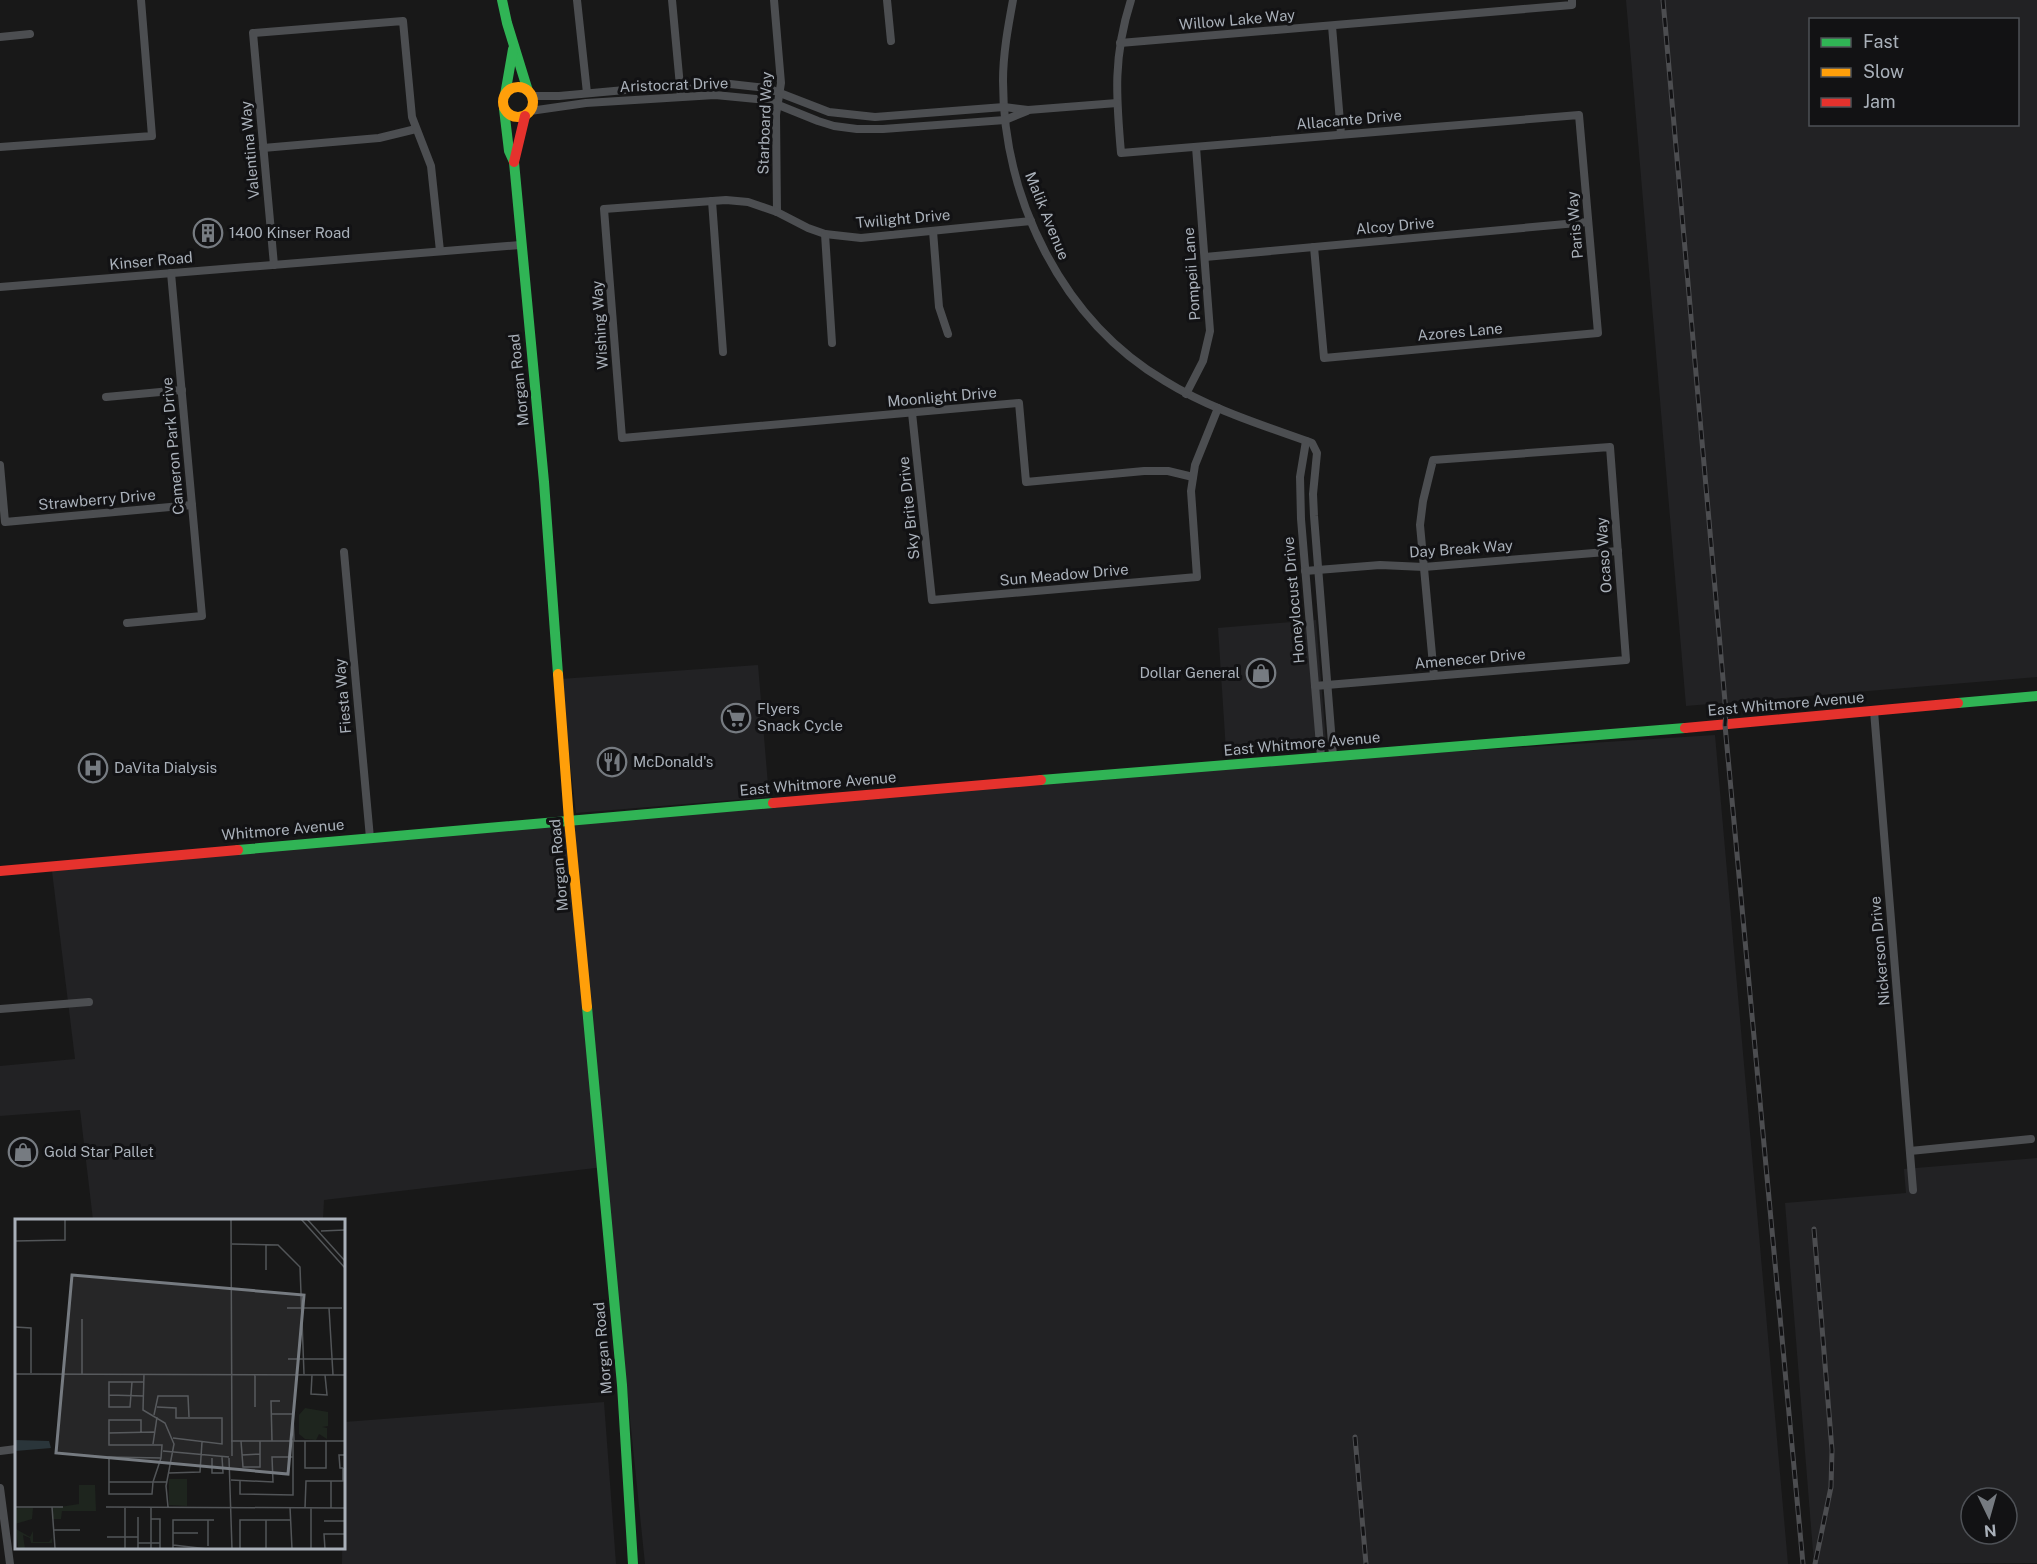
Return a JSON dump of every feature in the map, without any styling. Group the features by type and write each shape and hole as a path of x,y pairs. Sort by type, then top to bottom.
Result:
{"main road":[{"path":"502,0 513,49 522,67 533,104 528,114 516,117 511,116 504,109 503,100 513,49"},
{"path":"505,95 515,88 530,93"},
{"name":"Morgan Road","path":"504,109 509,151 514,162 544,482 569,820 622,1385 633,1564"},
{"name":"Morgan Road","path":"514,162 528,114"},
{"name":"East Whitmore Avenue","path":"569,820 1725,725 2037,696"},
{"name":"Whitmore Avenue","path":"0,871 569,820"}],"street":[{"path":"0,147 152,136 141,0"},
{"path":"577,0 587,93"},
{"path":"672,0 681,97"},
{"name":"Starboard Way","path":"774,0 781,83 778,106 777,212"},
{"path":"887,0 891,41"},
{"name":"Malik Avenue","path":"1013,0 1005,51 1005,120 1014,171 1031,220 1058,277 1095,324 1138,363 1186,394 1309,442"},
{"path":"1117,103 1116,81 1120,43 1131,0"},
{"name":"Willow Lake Way","path":"1120,43 1572,3"},
{"name":"Valentina Way","path":"274,265 253,33 403,21 410,104 416,129"},
{"path":"1332,26 1341,134"},
{"path":"0,37 30,34"},
{"name":"Aristocrat Drive","path":"530,93 559,96 722,83 767,88 829,112 875,117 1004,107 1028,110 1117,103"},
{"name":"Aristocrat Drive","path":"528,114 586,103 732,96 766,100 834,126 883,129 1005,120 1028,110"},
{"name":"Allacante Drive","path":"1117,103 1121,153 1579,115"},
{"name":"Paris Way","path":"1579,115 1598,333"},
{"path":"263,148 379,138 416,129 434,179 440,251"},
{"name":"Pompeii Lane","path":"1186,394 1200,368 1208,342 1210,318 1196,147"},
{"name":"Twilight Drive","path":"604,209 726,200 748,202 777,212 825,234 861,238 1031,220"},
{"path":"712,201 723,352"},
{"name":"Wishing Way","path":"604,209 622,438"},
{"name":"Alcoy Drive","path":"1204,257 1588,222"},
{"path":"933,231 939,307 948,334"},
{"path":"825,234 832,343"},
{"name":"Kinser Road","path":"0,287 520,245"},
{"name":"Azores Lane","path":"1314,247 1324,358 1598,333"},
{"name":"Cameron Park Drive","path":"127,623 202,616 171,273"},
{"path":"106,397 182,390"},
{"name":"Moonlight Drive","path":"622,438 1018,403 1026,482 1144,471 1168,471 1193,477"},
{"path":"1193,477 1200,450 1218,408"},
{"name":"Sky Brite Drive","path":"912,413 932,600"},
{"name":"Honeylocust Drive","path":"1309,442 1317,453 1313,494 1327,684 1327,757"},
{"name":"Honeylocust Drive","path":"1309,442 1300,477 1301,519 1315,686 1327,757"},
{"name":"Ocaso Way","path":"1424,567 1420,525 1433,460 1610,447 1626,660"},
{"name":"Strawberry Drive","path":"0,465 5,522 192,505"},
{"name":"Sun Meadow Drive","path":"932,600 1197,577 1190,503 1193,477"},
{"name":"Day Break Way","path":"1305,571 1380,565 1424,567 1618,550"},
{"name":"Fiesta Way","path":"344,552 370,838"},
{"path":"1424,567 1434,676"},
{"name":"Amenecer Drive","path":"1315,686 1626,660"},
{"name":"Nickerson Drive","path":"1874,711 1913,1190"},
{"path":"0,1009 90,1002"},
{"path":"1910,1151 2031,1139"},
{"path":"0,1451 15,1449"},
{"path":"0,1488 10,1564"}],"shaded area":[{"path":"1626,0 2037,0 2037,677 1686,706"},
{"path":"1316,620 1326,741 1226,751 1218,628"},
{"path":"758,665 769,797 576,813 560,679"},
{"path":"1715,735 1788,1564 645,1564 604,1167 324,1200 323,1219 93,1219 80,1110 0,1116 0,1066 75,1059 51,863 1152,771"},
{"path":"2037,1158 2037,1563 1814,1564 1785,1203 1906,1193 1904,1169"},
{"path":"604,1402 616,1564 342,1564 342,1549 345,1549 345,1422"}],"railway":[{"path":"1663,0 1726,713 1725,725 1803,1564"},
{"path":"1814,1229 1832,1450 1831,1487 1815,1564"},
{"path":"1355,1437 1366,1564"}],"traffic: fast":[{"path":"502,0 528,91"},
{"path":"505,95 513,49"},
{"path":"504,109 509,151 514,162 544,482 558,674"},
{"path":"1958,703 2037,696"},
{"path":"1041,780 1685,728"},
{"path":"238,850 773,803"},
{"path":"587,1007 622,1385 633,1564"}],"traffic: slow":[{"path":"518,87 529,91 533,102 529,113 518,117 507,113 503,102 507,91 518,87"},
{"path":"558,674 587,1007"}],"traffic: jam":[{"path":"514,162 525,116"},
{"path":"1685,728 1958,703"},
{"path":"773,803 1041,780"},
{"path":"0,871 238,850"}],"place":[{"name":"1400 Kinser Road","path":"208,233"},
{"name":"Dollar General","path":"1261,673"},
{"name":"Flyers Snack Cycle","path":"736,718"},
{"name":"McDonald's","path":"612,762"},
{"name":"DaVita Dialysis","path":"93,768"},
{"name":"Gold Star Pallet","path":"23,1152"}]}
